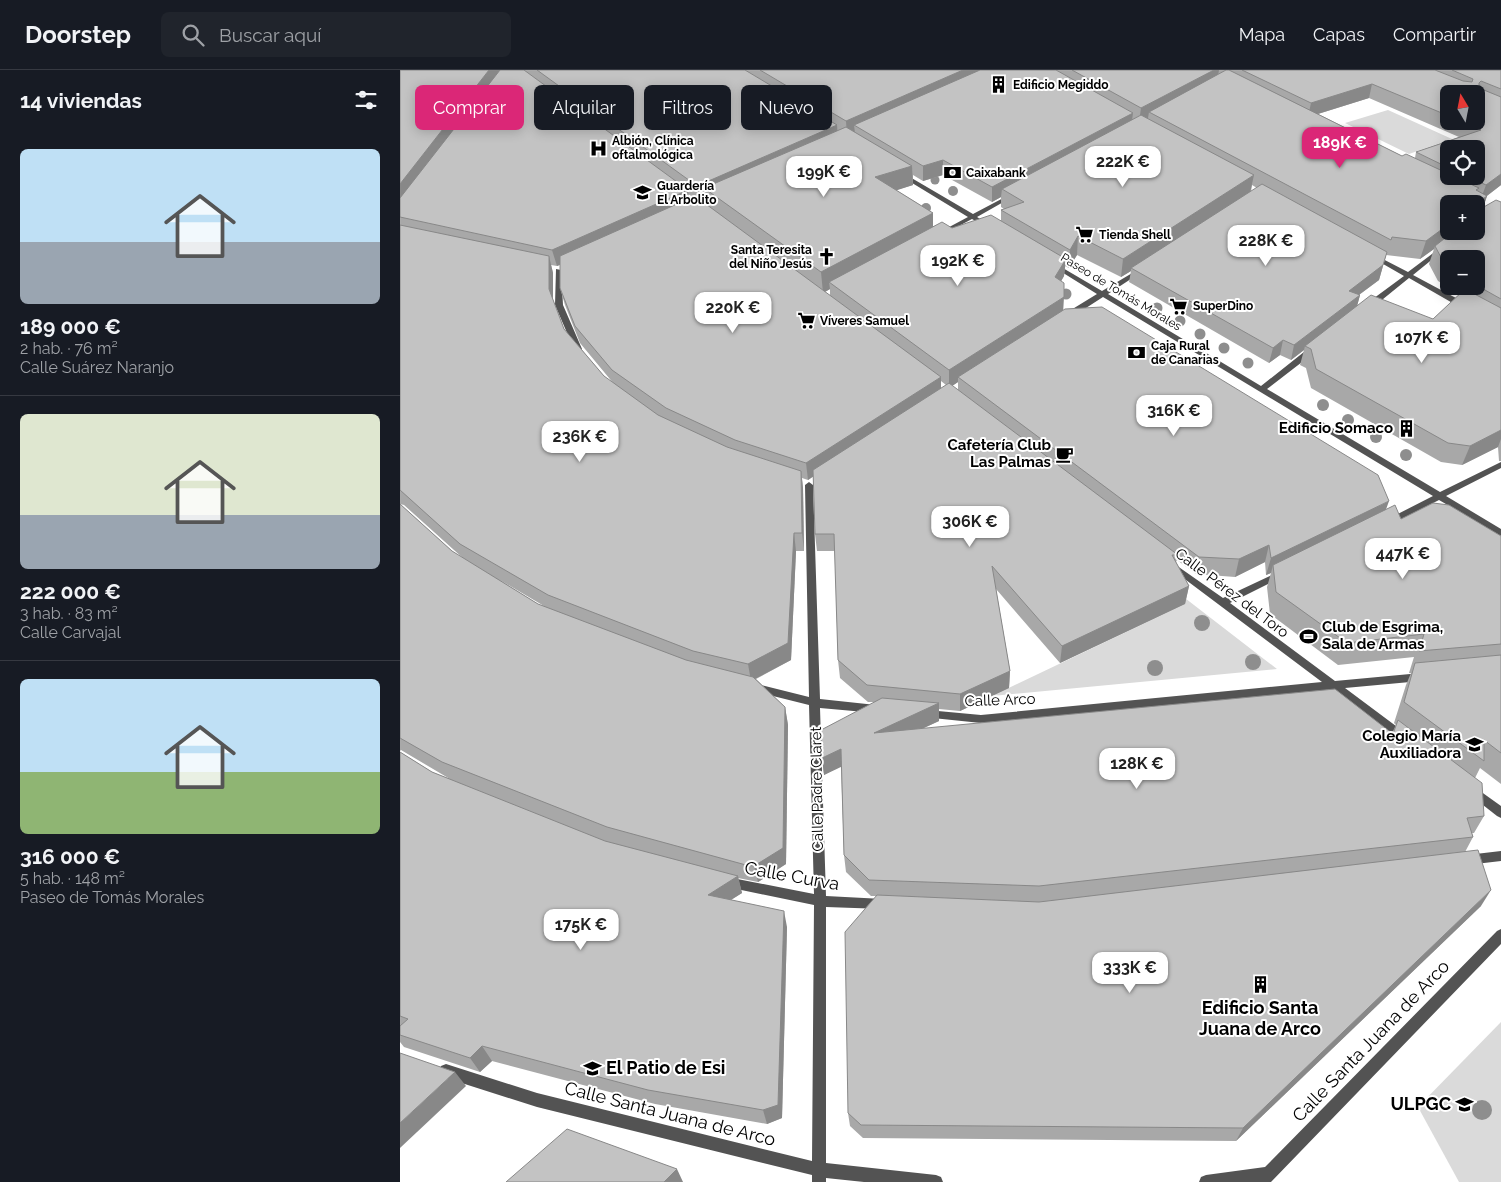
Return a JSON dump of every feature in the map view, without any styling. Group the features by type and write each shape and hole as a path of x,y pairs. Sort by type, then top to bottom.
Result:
{"street":[{"path":"896,171 997,231"},
{"path":"931,239 1014,194"},
{"path":"1364,310 1450,242"},
{"path":"1366,252 1477,313"},
{"name":"Paseo de Tomás Morales","path":"1046,261 1501,533"},
{"path":"548,268 558,270 566,266"},
{"path":"1060,321 1104,295 1147,266"},
{"path":"558,270 559,305 574,345 587,360"},
{"path":"1262,390 1319,345"},
{"path":"1376,528 1501,466"},
{"name":"Calle Padre Claret","path":"808,483 816,703 820,901 819,1176"},
{"name":"Calle Pérez del Toro","path":"1167,561 1332,686 1415,746"},
{"path":"1222,603 1290,570"},
{"name":"Calle Arco","path":"913,712 981,719 1432,676"},
{"path":"741,684 816,703 884,710"},
{"path":"1462,782 1501,813"},
{"path":"1455,862 1501,856"},
{"name":"Calle Curva","path":"713,878 820,901 899,904"},
{"name":"Calle Santa Juana de Arco","path":"1206,1182 1265,1178 1501,935"},
{"name":"Calle Santa Juana de Arco","path":"435,1068 537,1100 819,1176 936,1182"}],"shaded area":[{"path":"1388,110 1452,139 1440,140 1440,143 1409,154 1345,123"},
{"path":"1181,595 1277,669 992,696 1185,604"},
{"name":"ULPGC","path":"1501,1022 1501,1182 1459,1182 1418,1107"}],"building":[{"path":"400,70 489,70 477,85 415,85 415,130 442,130 400,184"},
{"path":"500,70 524,70 544,85 534,85 534,130 606,130 688,190 552,250 400,217 400,198 453,130 524,130 524,85 488,85"},
{"path":"537,70 745,70 770,85 741,85 741,130 826,130 697,186 620,130 634,130 634,85 558,85"},
{"path":"760,70 963,70 846,121 832,113 832,85 785,85"},
{"path":"980,70 1056,70 1133,113 992,187 943,160 923,166 854,125"},
{"path":"1072,70 1214,70 1141,108"},
{"path":"1229,70 1402,156 1406,154 1440,170 1440,185 1472,185 1479,188 1476,190 1487,196 1440,195 1440,231 1426,241 1392,237 1391,240 1149,112"},
{"path":"1242,70 1435,70 1463,81 1472,82 1473,79 1452,70 1501,70 1501,89 1481,81 1479,85 1440,85 1440,112 1372,84 1311,103"},
{"path":"1485,90 1501,97 1501,174 1485,185 1485,140 1451,140 1485,130"},
{"path":"1141,115 1254,175 1123,259 1078,236 1070,250 1001,210 1024,202 1002,189"},
{"path":"846,127 912,166 875,177 933,213 821,272 704,188"},
{"path":"1440,144 1440,164 1416,152"},
{"path":"1262,184 1387,252 1383,265 1349,291 1360,295 1294,345 1283,340 1273,348 1131,268"},
{"path":"695,196 941,377 806,463 735,440 666,408 612,370 575,326 560,288 560,256"},
{"path":"1496,200 1501,202 1501,299 1485,290 1485,250 1440,250 1440,255 1435,246 1443,240 1485,240 1485,206"},
{"path":"991,215 1066,259 1055,277 1064,283 1064,297 949,370 829,282 942,222 952,228"},
{"path":"400,225 549,256 549,289 564,329 604,376 658,415 727,447 801,471 802,533 794,533 788,643 748,664 693,651 548,595 460,544 400,490"},
{"path":"1371,295 1433,319 1459,295 1476,295 1501,308 1501,430 1470,446 1448,443 1316,369 1311,349 1305,346"},
{"path":"1102,307 1378,475 1389,501 1271,558 1269,545 1239,559 1199,557 958,377 1065,309"},
{"path":"949,383 1178,555 1172,555 1189,586 1062,646 992,566 1010,671 960,694 867,685 838,660 834,534 815,534 813,470"},
{"path":"1433,503 1449,505 1501,536 1501,644 1419,651 1424,634 1347,643 1276,592 1273,565 1395,505 1401,519"},
{"path":"400,504 452,551 538,604 686,660 753,677 785,707 783,848 754,866 607,827 442,762 400,738"},
{"path":"1501,655 1501,753 1484,740 1484,761 1404,702 1415,663"},
{"path":"1335,689 1393,734 1398,720 1482,783 1484,816 1467,818 1473,837 1039,886 869,880 844,855 841,749 822,758 821,730 882,698 939,703 874,733"},
{"path":"400,752 432,772 605,841 738,876 708,895 784,911 778,1105 763,1110 648,1090 482,1046 470,1058 400,1035 400,1026 408,1019 400,1016"},
{"path":"1478,850 1491,890 1243,1128 861,1125 848,1113 845,932 877,895 1039,902"},
{"path":"400,1053 455,1072 400,1123"},
{"path":"567,1129 677,1169 664,1182 506,1182"}],"place":[{"name":"Edificio Megiddo","path":"999,85"},
{"name":"Albión, Clínica oftalmológica","path":"598,148"},
{"name":"Caixabank","path":"952,173"},
{"name":"Guardería El Arbolito","path":"643,193"},
{"name":"Tienda Shell","path":"1085,235"},
{"name":"Santa Teresita del Niño Jesús","path":"826,257"},
{"name":"SuperDino","path":"1179,306"},
{"name":"Víveres Samuel","path":"806,321"},
{"name":"Caja Rural de Canarias","path":"1137,353"},
{"name":"Edificio Somaco","path":"1407,428"},
{"name":"Cafetería Club Las Palmas","path":"1065,454"},
{"name":"Club de Esgrima, Sala de Armas","path":"1308,636"},
{"name":"Colegio María Auxiliadora","path":"1475,745"},
{"name":"Edificio Santa Juana de Arco","path":"1260,985"},
{"name":"El Patio de Esi","path":"592,1068"},
{"name":"ULPGC","path":"1465,1104"}]}
